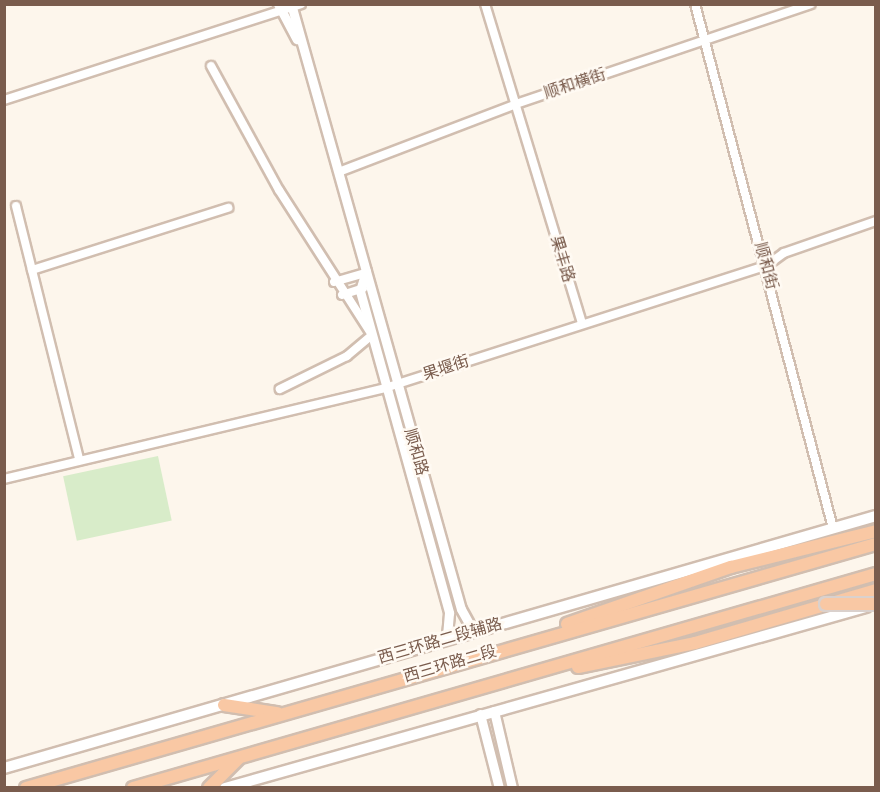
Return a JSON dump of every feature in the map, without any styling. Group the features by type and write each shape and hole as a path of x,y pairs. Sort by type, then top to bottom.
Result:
{"highway":[{"path":"849,538 876,518"},
{"path":"515,646 621,602 731,567 876,531"},
{"name":"西三环路二段","path":"26,788 876,544"},
{"name":"西三环路二段","path":"133,788 876,574"},
{"path":"523,676 695,643 876,590"},
{"path":"826,604 876,604"},
{"path":"224,705 281,713"},
{"path":"209,788 240,757"}],"main road":[{"name":"西三环路二段辅路","path":"4,768 447,638 833,528 876,518"},
{"path":"225,788 480,714 876,604"}],"street":[{"path":"485,4 516,104"},
{"name":"顺和街","path":"695,4 766,266 833,528"},
{"name":"顺和横街","path":"341,171 516,104 811,4"},
{"path":"4,100 279,8 294,5"},
{"name":"顺和路","path":"294,5 302,49 341,171 369,282 463,618 473,631"},
{"name":"顺和路","path":"279,8 302,49"},
{"name":"顺和路","path":"210,66 342,296 372,335"},
{"name":"果丰路","path":"516,104 582,323"},
{"path":"16,206 79,459"},
{"path":"32,270 228,208"},
{"name":"果堰街","path":"4,479 79,459 386,388 582,323 766,266 784,253 876,221"},
{"path":"334,282 362,277 367,269"},
{"path":"360,291 367,269"},
{"path":"342,296 360,291 369,282"},
{"name":"顺和路","path":"360,291 449,612 447,638"},
{"path":"280,389 347,356 372,335"},
{"path":"494,711 512,788"},
{"path":"480,714 499,788"}],"green space":[{"path":"158,456 172,521 77,541 63,476"}]}
